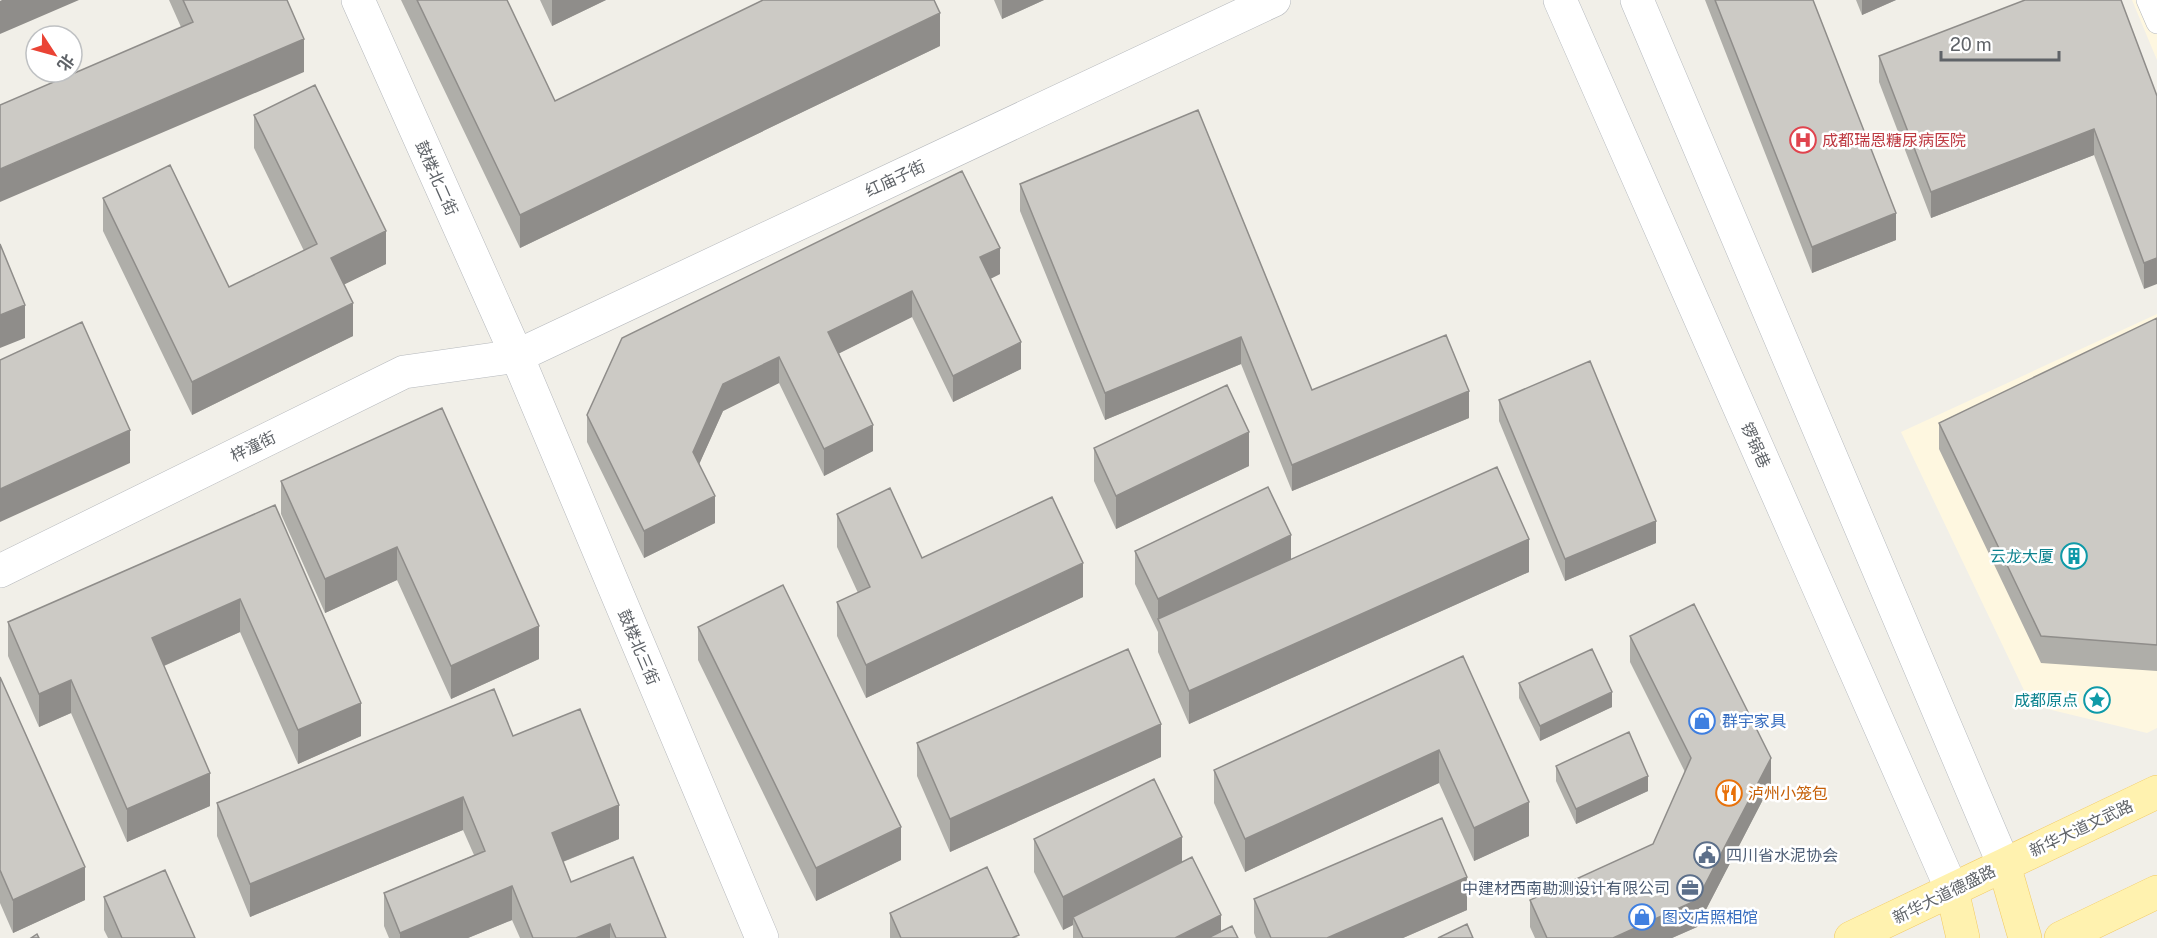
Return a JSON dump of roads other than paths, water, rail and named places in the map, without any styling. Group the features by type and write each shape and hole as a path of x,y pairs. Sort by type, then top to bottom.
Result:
{"main road":[{"name":"新华大道文武路","path":"2004,865 2157,792"},
{"name":"新华大道德盛路","path":"1851,938 2004,865"},
{"path":"2004,865 2025,938"},
{"path":"1952,890 1964,938"},
{"path":"2061,938 2157,892"}],"street":[{"name":"鼓楼北二街","path":"358,0 517,356"},
{"name":"红庙子街","path":"517,356 1274,0"},
{"name":"锣锅巷","path":"1560,0 1952,890"},
{"path":"1637,0 2004,865"},
{"name":"梓潼街","path":"0,571 404,372 517,356"},
{"name":"鼓楼北三街","path":"517,356 762,938"}],"lane":[{"path":"2147,0 2157,23"}],"place":[{"name":"成都瑞恩糖尿病医院","path":"1803,140"},
{"name":"云龙大厦","path":"2074,556"},
{"name":"成都原点","path":"2097,700"},
{"name":"群宇家具","path":"1702,721"},
{"name":"泸州小笼包","path":"1729,793"},
{"name":"四川省水泥协会","path":"1707,855"},
{"name":"中建材西南勘测设计有限公司","path":"1690,888"},
{"name":"图文店照相馆","path":"1642,917"}]}
